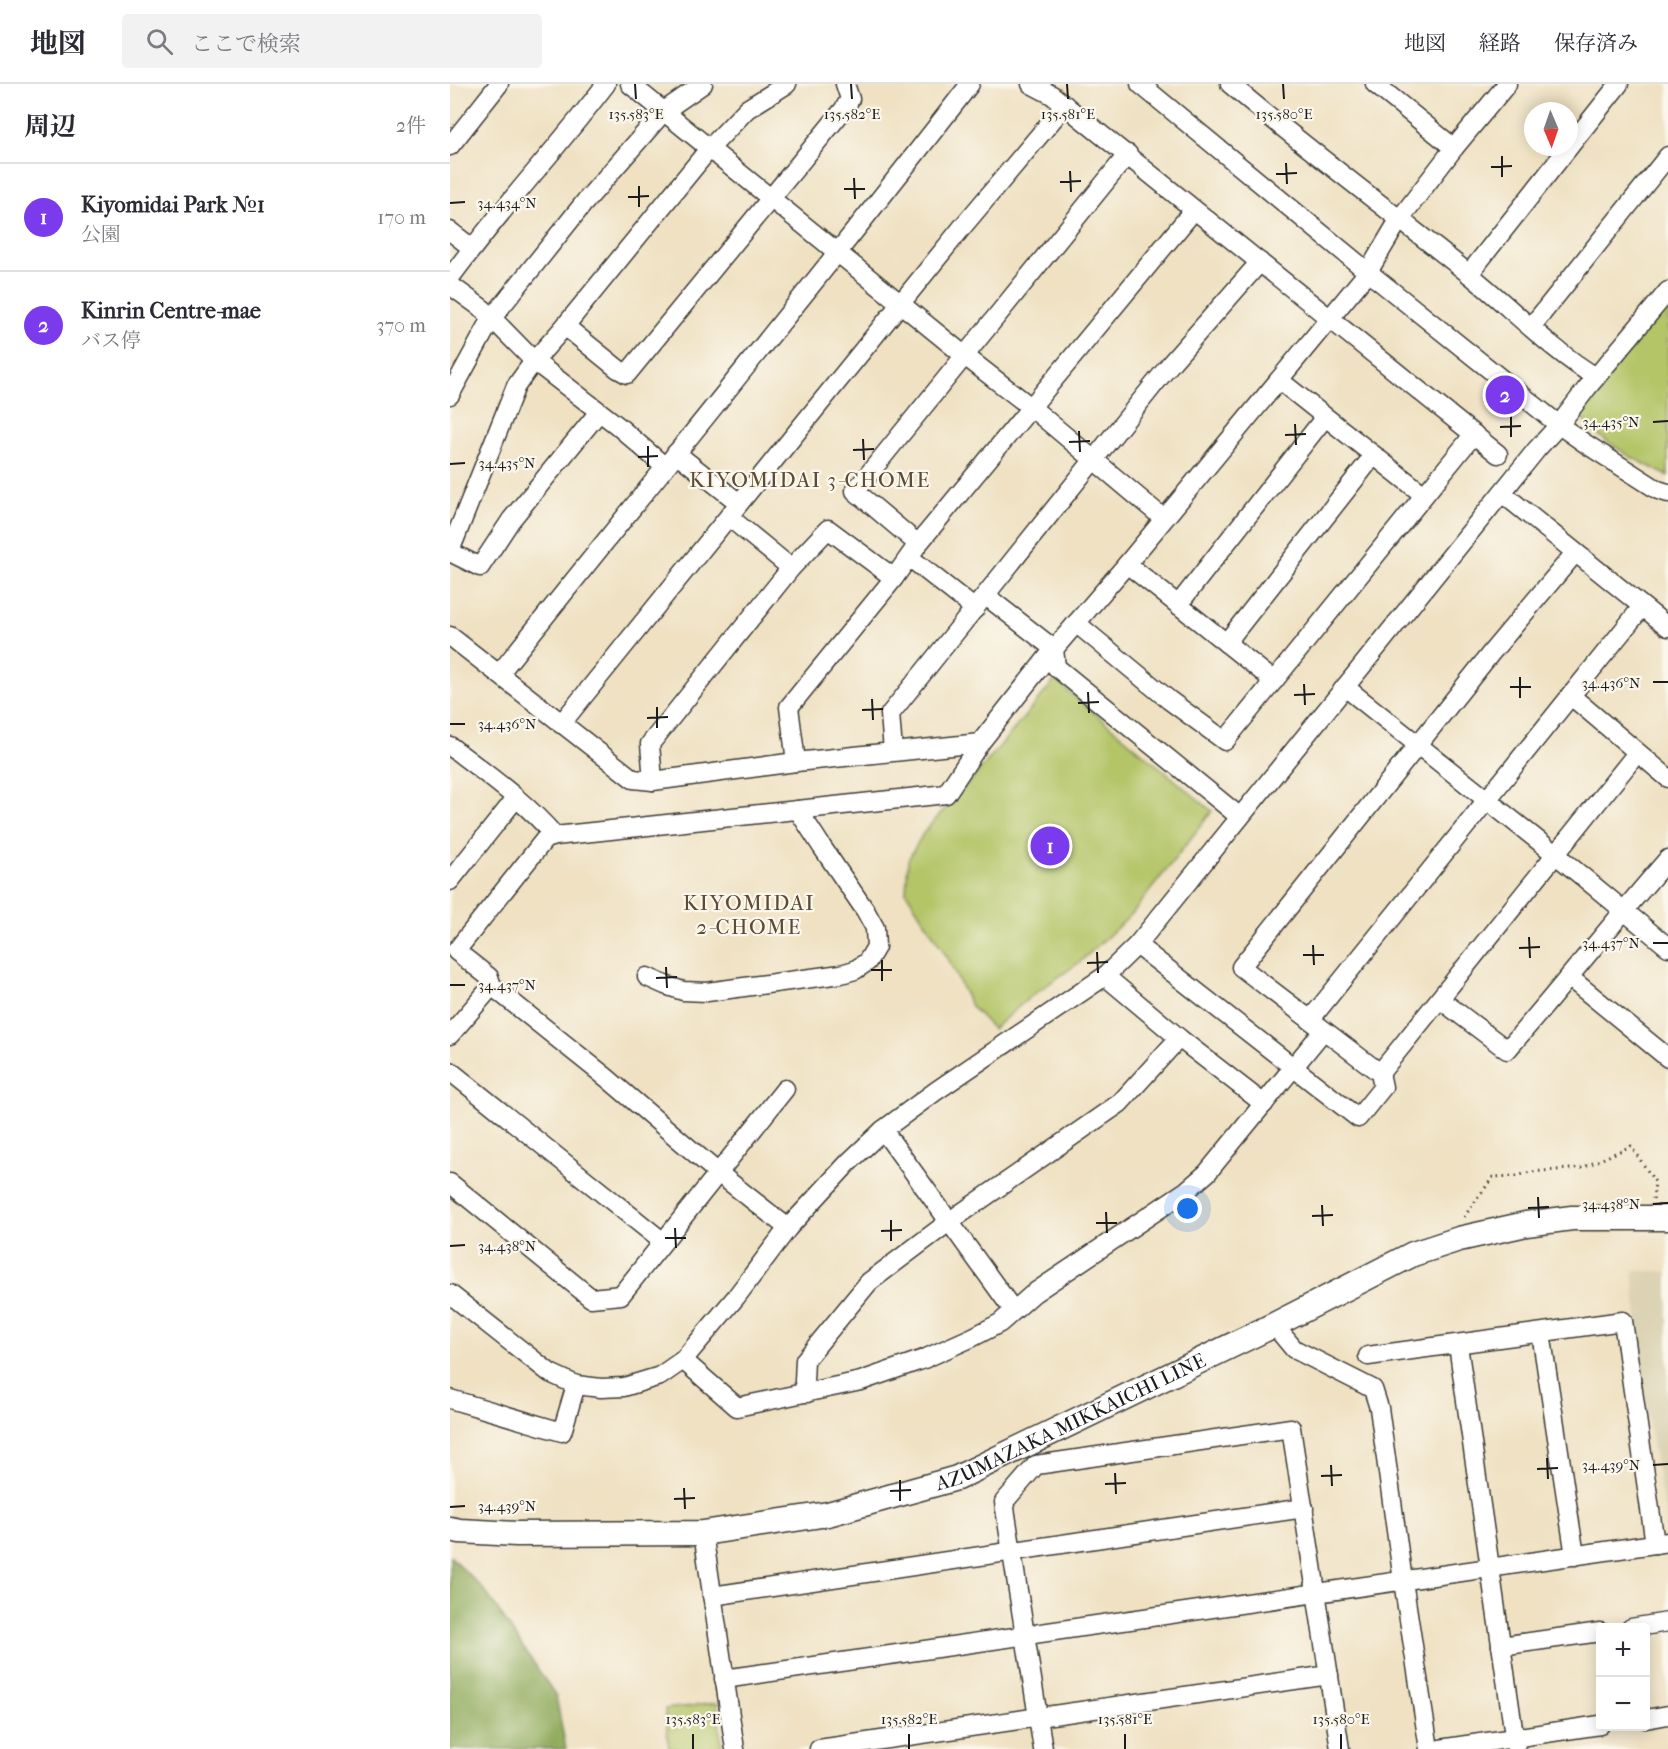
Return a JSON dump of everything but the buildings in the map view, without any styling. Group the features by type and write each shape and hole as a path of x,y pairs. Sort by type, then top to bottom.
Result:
{"main road":[{"name":"AZUMAZAKA MIKKAICHI LINE","path":"450,1529 517,1534 703,1533 828,1514 957,1478 1275,1325 1413,1254 1459,1239 1526,1224 1572,1218 1668,1218"}],"street":[{"path":"450,146 499,84"},
{"path":"450,278 606,84"},
{"path":"630,84 1095,459 1163,518"},
{"path":"450,395 492,318 584,203 664,111 704,84"},
{"path":"599,412 511,520 480,567 450,551 516,386 534,361 709,149 747,110 788,84"},
{"path":"565,326 627,374 844,109 850,99 845,84"},
{"path":"499,674 970,84"},
{"path":"1031,84 1052,95 1128,154 1194,210 1498,454"},
{"path":"1140,84 1368,272 1559,425 1658,490 1668,493"},
{"path":"1230,84 1469,274 1576,365 1596,377"},
{"path":"1375,84 1454,148"},
{"path":"788,1228 492,986 489,977 456,951 545,840 555,836 946,794 980,743 1054,649 1368,272 1399,220 1507,84"},
{"path":"1578,136 1619,84"},
{"path":"561,724 964,225 1065,105"},
{"path":"1054,649 980,603 914,550 855,491 1128,154"},
{"path":"1469,274 1562,156"},
{"path":"1532,326 1668,156"},
{"path":"796,762 789,707 914,550 1194,210"},
{"path":"450,231 472,248"},
{"path":"893,752 890,714 1172,362 1260,262"},
{"path":"450,285 483,309 534,361 599,412 670,460 734,510 791,568"},
{"path":"450,1294 550,1373 576,1385 601,1388 624,1387 646,1382 660,1376 683,1360 736,1297 788,1228 849,1162 883,1130 1105,976 1137,945 1668,291"},
{"path":"1279,380 1424,495"},
{"path":"1178,605 1325,417"},
{"path":"1076,623 1169,700 1225,741 1474,434"},
{"path":"1227,643 1374,455"},
{"path":"1502,493 1668,627"},
{"path":"653,781 650,744 791,568 828,529 894,578"},
{"path":"1137,945 1358,1118 1383,1087 1380,1073 1241,967 1417,745 1575,553"},
{"path":"1127,564 1274,681"},
{"path":"683,1360 737,1407 861,1381 924,1359 1000,1323 1034,1293 1186,1191 1207,1173 1294,1067 1316,1026 1570,695 1642,607"},
{"path":"450,636 633,779 653,781 796,762 980,743"},
{"path":"1054,649 1056,666 1240,817"},
{"path":"1345,687 1556,854 1668,947"},
{"path":"1570,695 1668,778"},
{"path":"450,746 516,798 555,836"},
{"path":"1380,1073 1441,1000 1637,753"},
{"path":"450,881 516,798"},
{"path":"647,977 665,986 683,991 707,992 841,974 855,970 867,962 876,947 875,928 798,810"},
{"path":"1441,1000 1507,1050 1668,859"},
{"path":"1105,976 1179,1038 1264,1104"},
{"path":"1570,978 1668,1058"},
{"path":"450,1035 492,986"},
{"path":"807,1394 804,1381 805,1360 869,1282 950,1221 1120,1103 1179,1038"},
{"path":"450,1071 662,1241"},
{"path":"450,1183 591,1298 621,1295 785,1089"},
{"path":"883,1130 1013,1310"},
{"path":"724,1679 1661,1543 1623,1321 1368,1356"},
{"path":"1275,1325 1294,1349 1373,1389 1379,1408 1429,1749"},
{"path":"1541,1333 1575,1556"},
{"path":"1458,1345 1515,1743"},
{"path":"450,1399 562,1432 576,1385"},
{"path":"1043,1749 1004,1502 1035,1465 1292,1428 1340,1749"},
{"path":"712,1596 1304,1508"},
{"path":"703,1533 735,1749"},
{"path":"1650,1625 1668,1622"},
{"path":"1501,1646 1596,1633"},
{"path":"819,1749 1329,1675"},
{"path":"1650,1718 1668,1715"},
{"path":"1440,1749 1515,1743 1596,1726"}],"path":[{"path":"1459,1239 1459,1226 1493,1177 1582,1168 1631,1146 1655,1182 1653,1199"}],"shaded area":[{"path":"1633,1270 1668,1272 1668,1532 1631,1324 1638,1322"}],"green space":[{"path":"1668,302 1668,476 1631,457 1592,431 1578,413"},
{"path":"1055,680 1212,811 1132,914 1080,962 1030,997 993,1029 971,1006 946,955 906,892 908,860 924,832 980,770"},
{"path":"450,1556 485,1591 556,1696 566,1749 450,1749"},
{"path":"717,1703 722,1749 669,1749 665,1709"}],"place":[{"name":"Kinrin Centre-mae","path":"1505,395"},
{"name":"Kiyomidai Park №1","path":"1050,846"}],"district":[{"name":"KIYOMIDAI 3-CHOME","path":"810,480"},
{"name":"KIYOMIDAI 2-CHOME","path":"749,915"}]}
